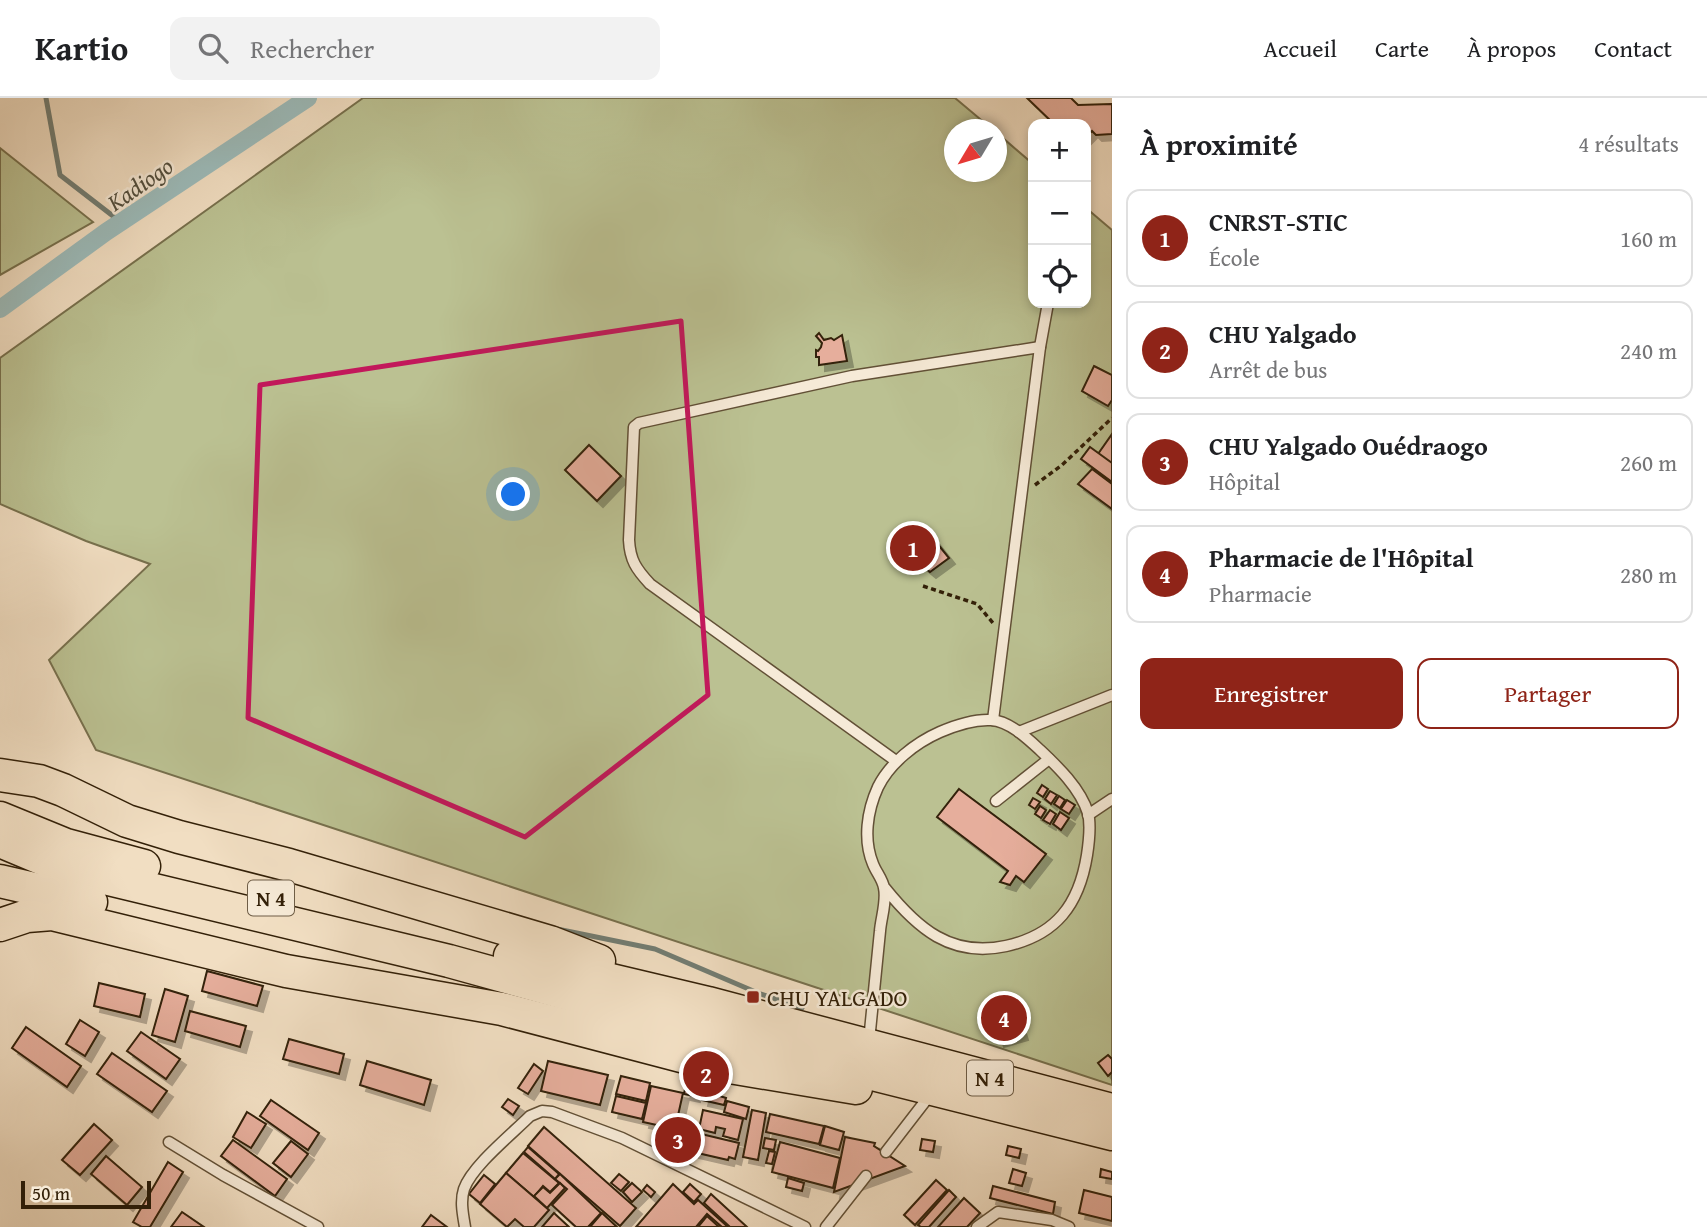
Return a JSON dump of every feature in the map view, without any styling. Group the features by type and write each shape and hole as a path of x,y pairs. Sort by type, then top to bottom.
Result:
{"highway":[{"path":"0,775 40,781 128,821 178,837 289,865 550,942 704,1017"},
{"name":"N 4","path":"1,826 704,1017 934,1089 1112,1134"},
{"path":"0,881 347,963 704,1017"},
{"path":"0,925 27,916 52,914 286,971 502,1009 712,1064 847,1087 934,1089"},
{"name":"N 4","path":"704,1017 868,1045 1112,1111"}],"lane":[{"path":"993,720 1047,308"},
{"path":"896,761 650,584 636,569 630,557 629,540 634,427 639,423 852,376 1040,347"},
{"path":"1019,732 1112,695"},
{"path":"993,720 1019,732 1069,780 1088,815 1088,846 1083,879 1067,912 1044,932 1019,943 992,949 960,946 935,936 908,917 884,888 867,846 874,796 884,775 896,761 931,736 970,722 993,720"},
{"path":"996,801 1049,759"},
{"path":"1088,815 1112,799"},
{"path":"868,1045 884,888"},
{"path":"886,1152 934,1089"},
{"path":"465,1227 463,1190 473,1173 530,1116 542,1111 552,1112 622,1138 805,1227"},
{"path":"169,1142 318,1227"},
{"path":"825,1227 866,1176"},
{"path":"976,1227 998,1212 1052,1220 1069,1227"}],"path":[{"path":"1022,495 1062,465 1112,418"},
{"path":"923,586 977,604 1004,634"}],"highlighted area":[{"path":"681,321 708,695 525,837 248,718 260,385"}],"green space":[{"path":"363,98 955,98 980,119 944,119 944,182 1007,182 1007,142 1028,160 1028,308 1091,308 1091,212 1112,230 1112,1085 96,750 49,660 150,564 86,541 0,504 0,358"},
{"path":"0,148 93,222 0,275"}],"building":[{"path":"1027,98 1071,98 1078,105 1112,104 1112,134 1096,135 1091,132 1091,119 1049,119"},
{"path":"819,333 824,340 834,340 842,335 847,361 819,365 816,350 818,351 822,343 816,336"},
{"path":"1094,366 1112,375 1112,400 1108,406 1082,391"},
{"path":"1112,434 1112,464 1098,454"},
{"path":"589,445 621,476 597,501 565,470"},
{"path":"1090,447 1112,463 1112,482 1081,459"},
{"path":"1092,469 1112,484 1112,509 1078,484"},
{"path":"928,532 949,558 930,572 905,551"},
{"path":"1042,785 1048,789 1043,797 1037,793"},
{"path":"959,789 1046,854 1024,882 1016,876 1010,885 1000,882 1008,871 937,817"},
{"path":"1050,791 1057,795 1051,804 1045,799"},
{"path":"1059,796 1065,800 1060,808 1054,804"},
{"path":"1033,798 1040,802 1035,809 1029,805"},
{"path":"1067,800 1075,805 1069,814 1061,809"},
{"path":"1040,806 1046,810 1041,818 1035,814"},
{"path":"1050,810 1056,814 1050,824 1043,820"},
{"path":"1060,812 1069,818 1061,830 1053,824"},
{"path":"207,971 263,986 257,1006 202,991"},
{"path":"99,983 145,994 140,1017 94,1006"},
{"path":"165,989 188,996 175,1042 152,1035"},
{"path":"1010,995 1022,1034 998,1041 986,1002"},
{"path":"190,1011 246,1026 240,1047 185,1031"},
{"path":"80,1020 99,1032 85,1056 66,1044"},
{"path":"26,1027 81,1066 67,1087 12,1048"},
{"path":"141,1032 180,1059 166,1079 127,1051"},
{"path":"289,1039 344,1054 339,1074 283,1059"},
{"path":"112,1053 167,1091 152,1112 97,1074"},
{"path":"1108,1055 1112,1059 1112,1072 1108,1076 1098,1063"},
{"path":"367,1061 431,1080 424,1105 360,1085"},
{"path":"548,1061 608,1075 600,1105 541,1091"},
{"path":"534,1064 543,1071 528,1094 518,1088"},
{"path":"621,1076 650,1083 646,1101 616,1094"},
{"path":"651,1086 683,1093 675,1129 643,1122"},
{"path":"685,1089 695,1091 694,1096 684,1094"},
{"path":"705,1089 726,1098 724,1105 702,1100"},
{"path":"616,1096 646,1103 642,1119 612,1112"},
{"path":"508,1099 519,1106 513,1115 502,1107"},
{"path":"271,1100 319,1133 308,1150 260,1116"},
{"path":"727,1101 749,1107 746,1119 724,1112"},
{"path":"703,1110 743,1119 738,1140 723,1136 725,1129 716,1127 715,1133 699,1129"},
{"path":"752,1110 766,1113 758,1160 743,1157"},
{"path":"247,1112 266,1124 251,1148 233,1137"},
{"path":"770,1114 824,1126 819,1144 766,1132"},
{"path":"94,1124 112,1140 80,1175 62,1160"},
{"path":"825,1126 844,1132 839,1150 820,1145"},
{"path":"544,1127 636,1208 620,1226 528,1146"},
{"path":"697,1133 739,1143 735,1159 729,1157 728,1160 693,1152"},
{"path":"845,1137 875,1143 874,1146 905,1166 834,1192"},
{"path":"765,1138 776,1140 774,1150 763,1148"},
{"path":"922,1139 935,1141 933,1152 920,1150"},
{"path":"233,1140 287,1179 275,1196 221,1156"},
{"path":"291,1141 308,1154 291,1177 273,1163"},
{"path":"780,1142 840,1158 833,1188 772,1172"},
{"path":"1008,1146 1021,1149 1019,1158 1006,1155"},
{"path":"528,1147 559,1174 555,1179 524,1152"},
{"path":"769,1151 775,1152 772,1164 766,1163"},
{"path":"523,1153 559,1183 550,1192 543,1186 534,1197 506,1173"},
{"path":"106,1156 142,1187 127,1205 91,1174"},
{"path":"168,1162 183,1172 150,1227 142,1227 133,1222"},
{"path":"1013,1169 1026,1173 1022,1186 1009,1183"},
{"path":"1101,1169 1112,1172 1112,1179 1100,1177"},
{"path":"506,1173 549,1210 534,1227 524,1227 515,1219 507,1227 480,1204"},
{"path":"560,1174 601,1213 588,1227 576,1227 552,1205 567,1189 555,1179"},
{"path":"619,1174 629,1182 621,1191 611,1183"},
{"path":"484,1175 495,1184 480,1203 469,1194"},
{"path":"788,1178 804,1183 802,1191 786,1187"},
{"path":"936,1180 947,1190 915,1225 904,1215"},
{"path":"560,1183 565,1188 547,1208 534,1196 543,1187 550,1193"},
{"path":"632,1183 642,1192 632,1202 623,1192"},
{"path":"673,1184 694,1204 698,1200 728,1227 722,1227 707,1214 696,1227 636,1227"},
{"path":"690,1184 701,1194 694,1202 683,1192"},
{"path":"647,1185 655,1192 651,1197 643,1190"},
{"path":"993,1186 1055,1202 1053,1214 990,1198"},
{"path":"949,1190 956,1197 929,1227 918,1225"},
{"path":"1084,1190 1112,1197 1112,1221 1079,1213"},
{"path":"711,1194 747,1227 730,1227 704,1203"},
{"path":"964,1198 980,1213 967,1227 938,1227"},
{"path":"182,1212 204,1227 171,1227"},
{"path":"554,1213 569,1227 542,1227"},
{"path":"602,1213 617,1227 590,1227"},
{"path":"431,1215 447,1227 422,1227"},
{"path":"707,1216 719,1227 698,1227"}],"waterway":[{"path":"46,98 60,175 122,223"},
{"name":"Kadiogo","path":"0,309 106,232 308,98"},
{"path":"557,929 655,949 758,993 802,1008"}],"place":[{"name":"CNRST-STIC","path":"913,548"},
{"name":"CHU YALGADO","path":"753,997"},
{"name":"Pharmacie de l'Hôpital","path":"1004,1018"},
{"name":"CHU Yalgado","path":"706,1074"},
{"name":"CHU Yalgado Ouédraogo","path":"678,1140"}]}
